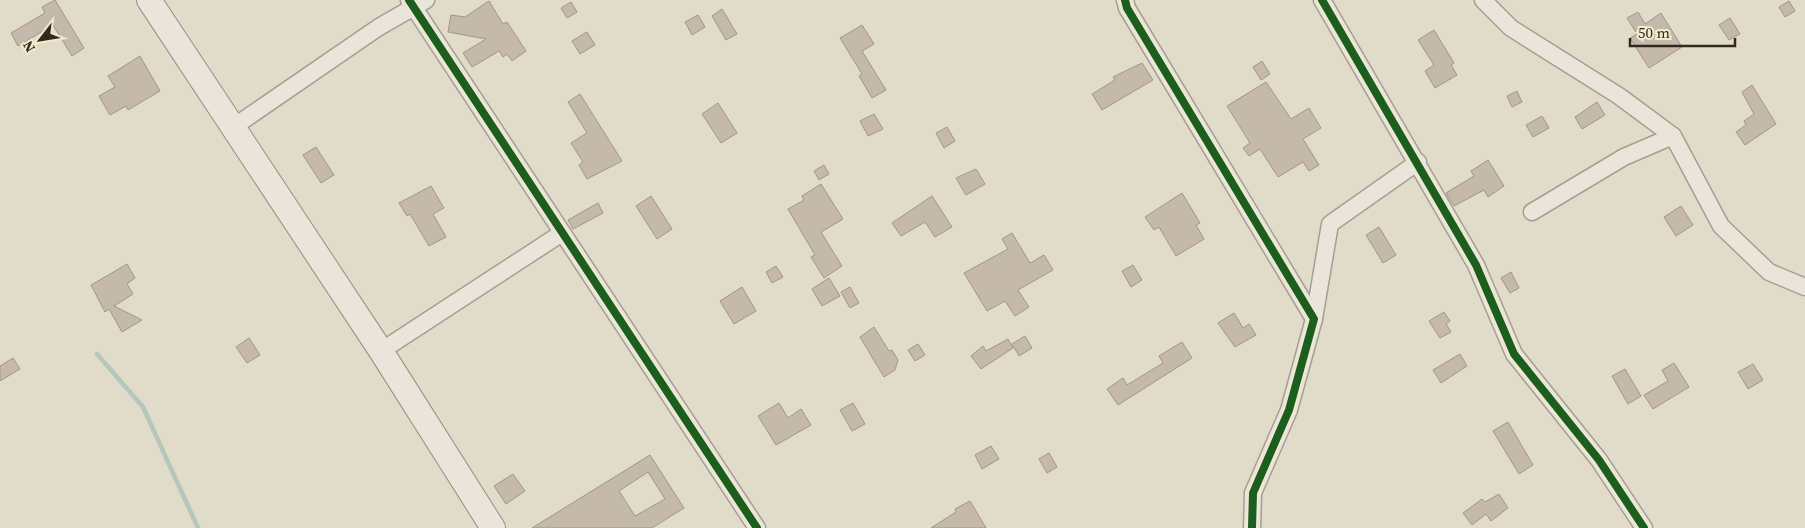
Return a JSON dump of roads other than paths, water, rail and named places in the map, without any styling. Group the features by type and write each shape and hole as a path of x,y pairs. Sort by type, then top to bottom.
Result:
{"main road":[{"path":"149,0 381,351 494,528"}],"street":[{"path":"1124,0 1127,8 1314,319"},
{"path":"1322,0 1418,162 1476,265 1514,354 1599,460 1644,528"},
{"path":"1483,0 1511,28 1619,96 1672,136 1721,226 1769,272 1805,287"},
{"path":"232,128 416,2 562,233 757,528"},
{"path":"1532,212 1624,157 1672,136"},
{"path":"1252,528 1252,493 1288,410 1314,319 1330,224 1418,162"},
{"path":"381,351 562,233"}],"waterway":[{"path":"97,354 143,407 198,528"}]}
